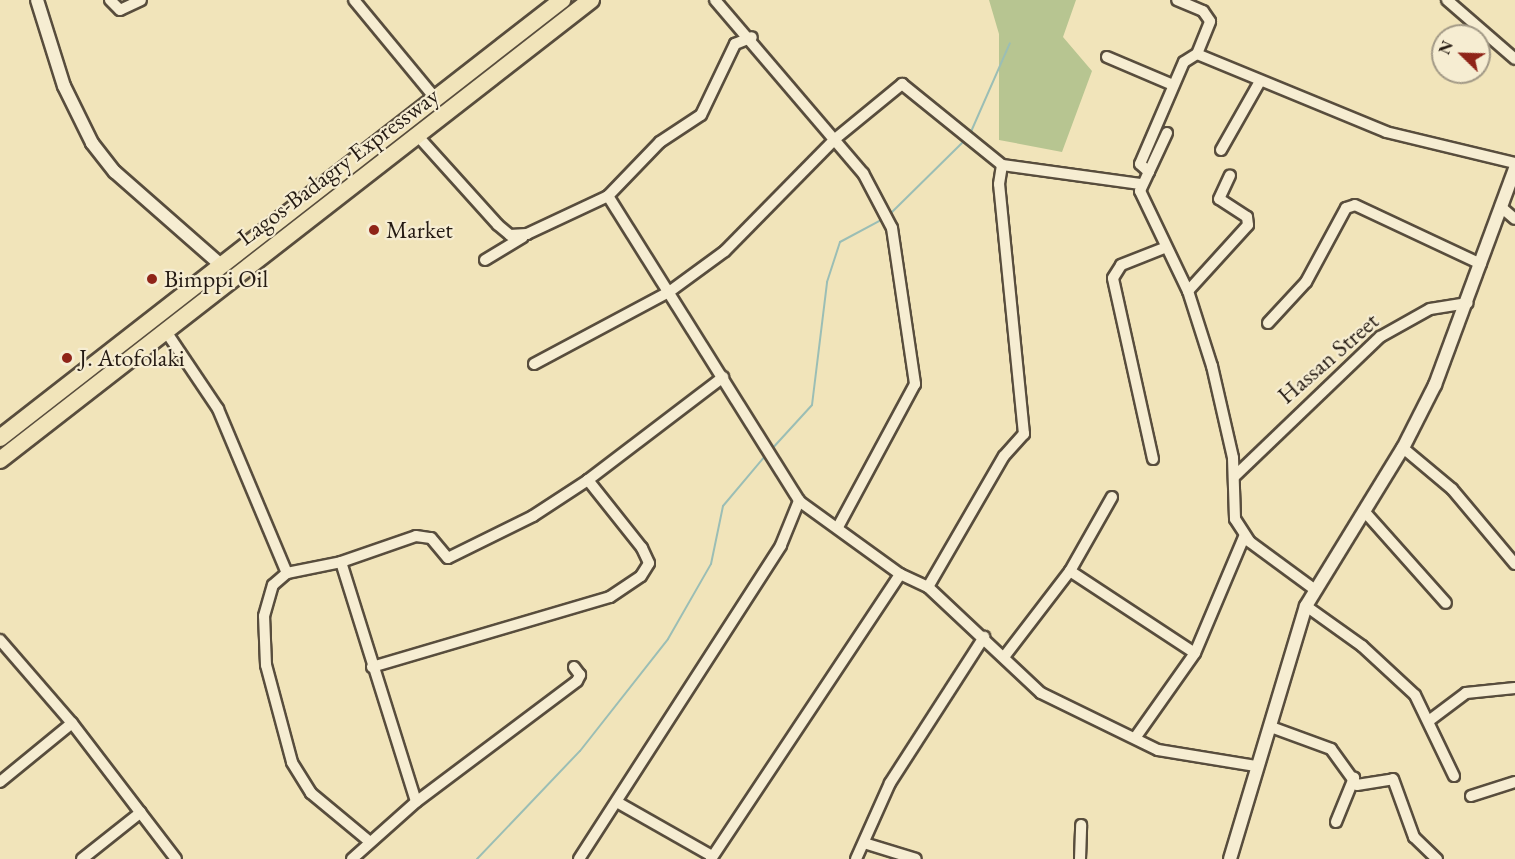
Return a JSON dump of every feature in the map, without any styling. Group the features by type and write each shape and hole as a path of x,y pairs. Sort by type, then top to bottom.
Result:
{"highway":[{"name":"Lagos-Badagry Expressway","path":"3,435 562,0"},
{"name":"Lagos-Badagry Expressway","path":"0,460 591,0"},
{"path":"462,77 477,91"},
{"path":"3,435 16,448"}],"street":[{"path":"37,0 63,86 92,143 116,172 221,265"},
{"path":"110,0 120,10 141,0"},
{"path":"354,0 435,98"},
{"path":"715,0 752,37 835,139 888,218 915,384 838,527"},
{"path":"1177,0 1209,16 1197,54"},
{"path":"1447,0 1515,59"},
{"path":"485,260 527,234 608,196 660,142 704,113 735,44 752,37"},
{"path":"1149,172 1140,164 1187,57 1197,54 1259,83 1386,132 1515,163"},
{"path":"1107,57 1173,85"},
{"path":"1221,150 1259,83"},
{"path":"534,364 669,292 725,251 835,139 902,84 1002,165 1141,184"},
{"path":"1167,133 1141,184 1144,206 1188,291 1212,366 1235,476 1234,510 1244,537 1314,589"},
{"path":"416,134 498,225 510,235 527,234"},
{"path":"928,587 1004,456 1024,434 999,184 1002,165"},
{"path":"1230,859 1256,766 1271,727 1306,606 1314,589 1403,448 1468,303 1515,169"},
{"path":"1188,291 1248,225 1247,217 1219,199 1230,175"},
{"path":"608,196 799,501 900,574 928,587 1041,693 1158,750 1256,766"},
{"path":"1268,323 1306,282 1346,208 1355,205 1480,264"},
{"path":"1501,207 1515,219"},
{"path":"1153,459 1113,278 1121,266 1164,248"},
{"name":"Hassan Street","path":"1235,476 1380,338 1430,309 1468,303"},
{"path":"165,330 218,409 287,573"},
{"path":"369,842 306,788 275,709 264,616 273,585 287,573 341,562 425,534 448,558 533,516 588,480 723,377"},
{"path":"1403,448 1452,489 1515,564"},
{"path":"372,667 610,597 641,576 649,563 642,548 588,480"},
{"path":"1004,657 1070,571 1112,497"},
{"path":"579,859 791,529 799,501"},
{"path":"1364,511 1446,603"},
{"path":"1135,738 1195,653 1244,537"},
{"path":"341,562 416,802"},
{"path":"1070,571 1195,653"},
{"path":"617,802 711,858 900,574"},
{"path":"1306,606 1362,646 1415,695 1430,720 1454,776"},
{"path":"856,859 890,783 984,638"},
{"path":"0,640 72,723 176,859"},
{"path":"352,859 416,802 577,681 580,675 574,667"},
{"path":"1430,720 1466,693 1515,688"},
{"path":"0,782 72,723"},
{"path":"1271,727 1331,749 1362,787 1395,780 1409,828 1437,859"},
{"path":"1336,822 1354,778"},
{"path":"1471,796 1515,782"},
{"path":"82,859 97,855 141,812"},
{"path":"1080,859 1081,825"},
{"path":"864,843 916,859"}],"green space":[{"path":"989,0 1076,0 1063,37 1092,71 1062,152 999,140 999,34"}],"waterway":[{"path":"970,134 1010,43"},
{"path":"890,214 965,140"},
{"path":"770,451 812,405 827,282 840,242 883,219"},
{"path":"477,859 580,751 668,639 711,564 723,506 766,455"}],"place":[{"name":"Market","path":"374,230"},
{"name":"Bimppi Oil","path":"152,279"},
{"name":"J. Atofolaki","path":"67,358"}]}
